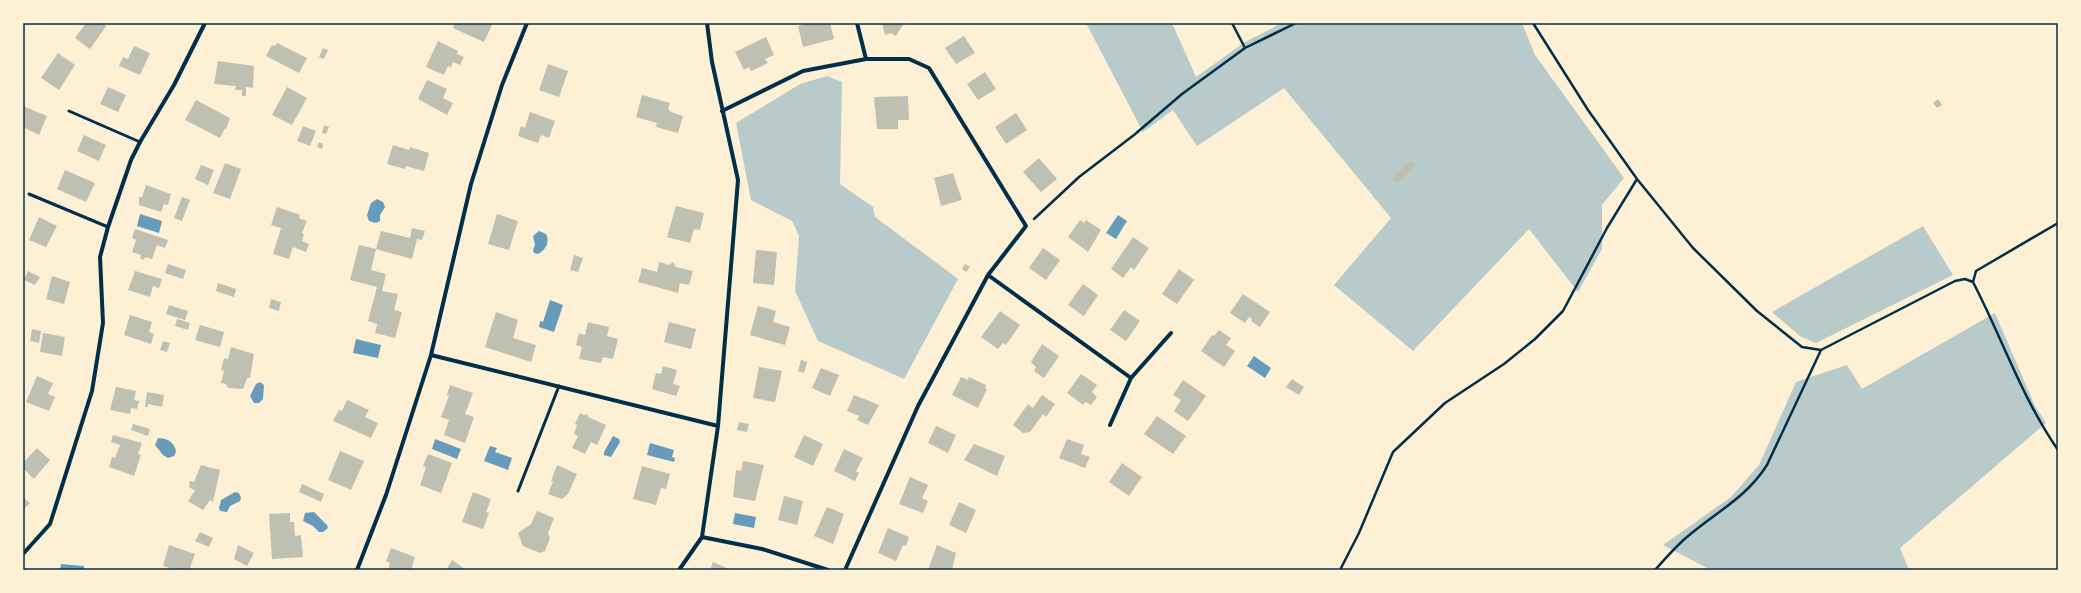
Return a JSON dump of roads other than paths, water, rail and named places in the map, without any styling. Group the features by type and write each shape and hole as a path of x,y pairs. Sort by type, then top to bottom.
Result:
{"street":[{"path":"23,554 50,524 92,391 103,323 100,257 108,227 131,160 140,142 174,86 205,23"},
{"path":"356,570 386,495 431,355 471,184 502,85 527,23"},
{"path":"679,570 702,537 718,426 738,180 722,112 706,23"},
{"path":"857,23 866,59"},
{"path":"722,112 803,71 866,59 909,58 929,68 1026,226 988,275 918,406 845,570"},
{"path":"988,275 1131,378"},
{"path":"1110,425 1131,378 1171,333"},
{"path":"431,355 559,385 718,426"},
{"path":"702,537 762,549 828,570"}],"lane":[{"path":"69,111 140,142"},
{"path":"29,194 108,227"},
{"path":"518,491 559,385"}],"water":[{"path":"377,199 383,202 385,207 380,215 380,221 376,223 369,221 367,215 371,203"},
{"path":"140,214 162,221 159,233 137,226"},
{"path":"1118,215 1127,221 1116,239 1106,233"},
{"path":"539,231 546,234 548,240 545,248 538,254 534,253 533,250 535,245 533,236"},
{"path":"550,300 563,305 554,332 539,327 540,321 543,322"},
{"path":"356,339 381,345 378,358 353,353"},
{"path":"1254,356 1271,368 1265,378 1247,366"},
{"path":"260,382 264,385 263,399 259,403 254,403 250,396 256,384"},
{"path":"613,436 619,439 620,442 611,457 604,455 604,452"},
{"path":"158,438 168,440 173,444 176,452 174,456 168,458 163,455 155,445"},
{"path":"435,439 461,449 457,459 432,449"},
{"path":"650,443 674,450 672,457 675,458 674,462 647,455"},
{"path":"490,446 497,448 495,452 512,458 508,470 484,461"},
{"path":"235,492 239,493 241,498 240,501 230,506 227,512 220,511 219,508 221,500"},
{"path":"314,512 327,525 328,528 323,532 319,532 313,526 303,521 305,513"},
{"path":"735,513 756,517 754,528 733,524"},
{"path":"61,564 84,566 84,570 60,570"}]}
